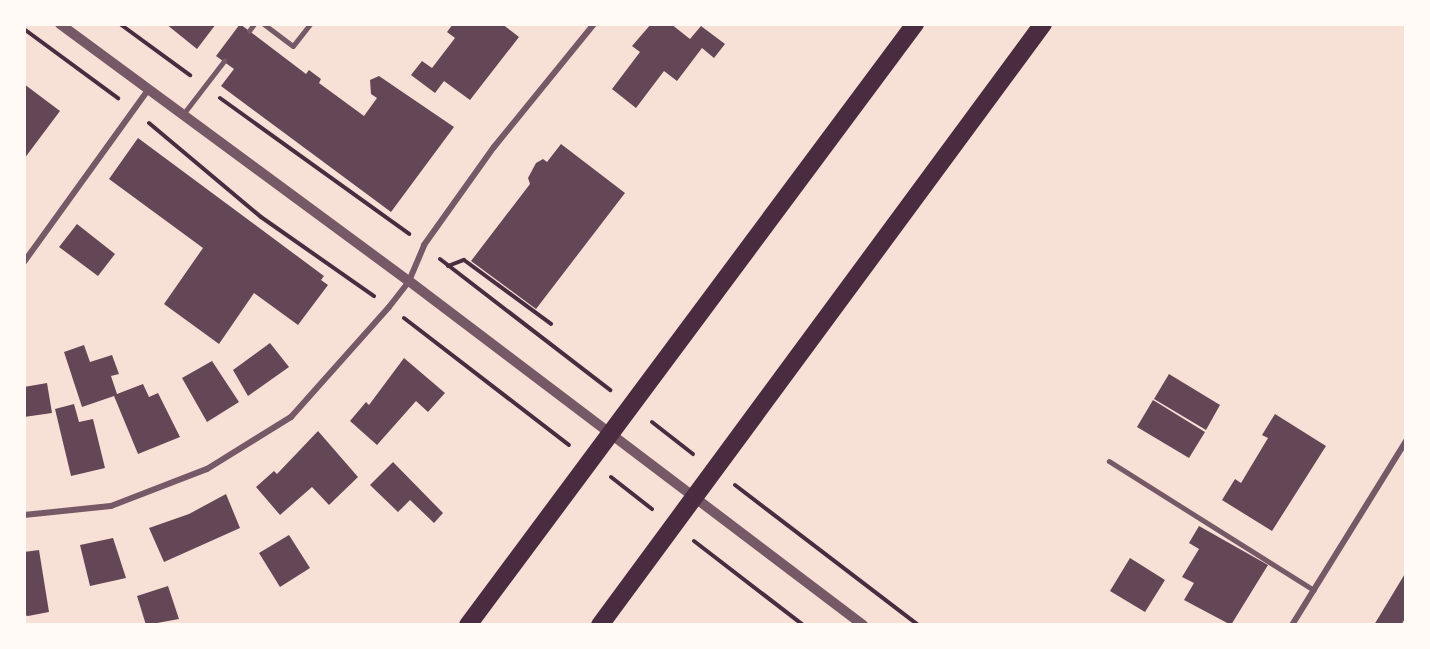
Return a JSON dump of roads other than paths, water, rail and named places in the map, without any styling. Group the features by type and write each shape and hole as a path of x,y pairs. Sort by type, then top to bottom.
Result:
{"highway":[{"path":"468,625 915,24"},
{"path":"600,625 1043,24"}],"street":[{"path":"60,24 409,281 863,625"},
{"path":"24,515 111,506 207,469 291,417 389,307 409,281 424,245 494,147 594,24"},
{"path":"24,262 148,90"},
{"path":"1292,625 1406,441"}],"lane":[{"path":"249,31 254,24"},
{"path":"264,24 293,46 310,24"},
{"path":"183,115 224,61"},
{"path":"1109,461 1314,590"}]}
